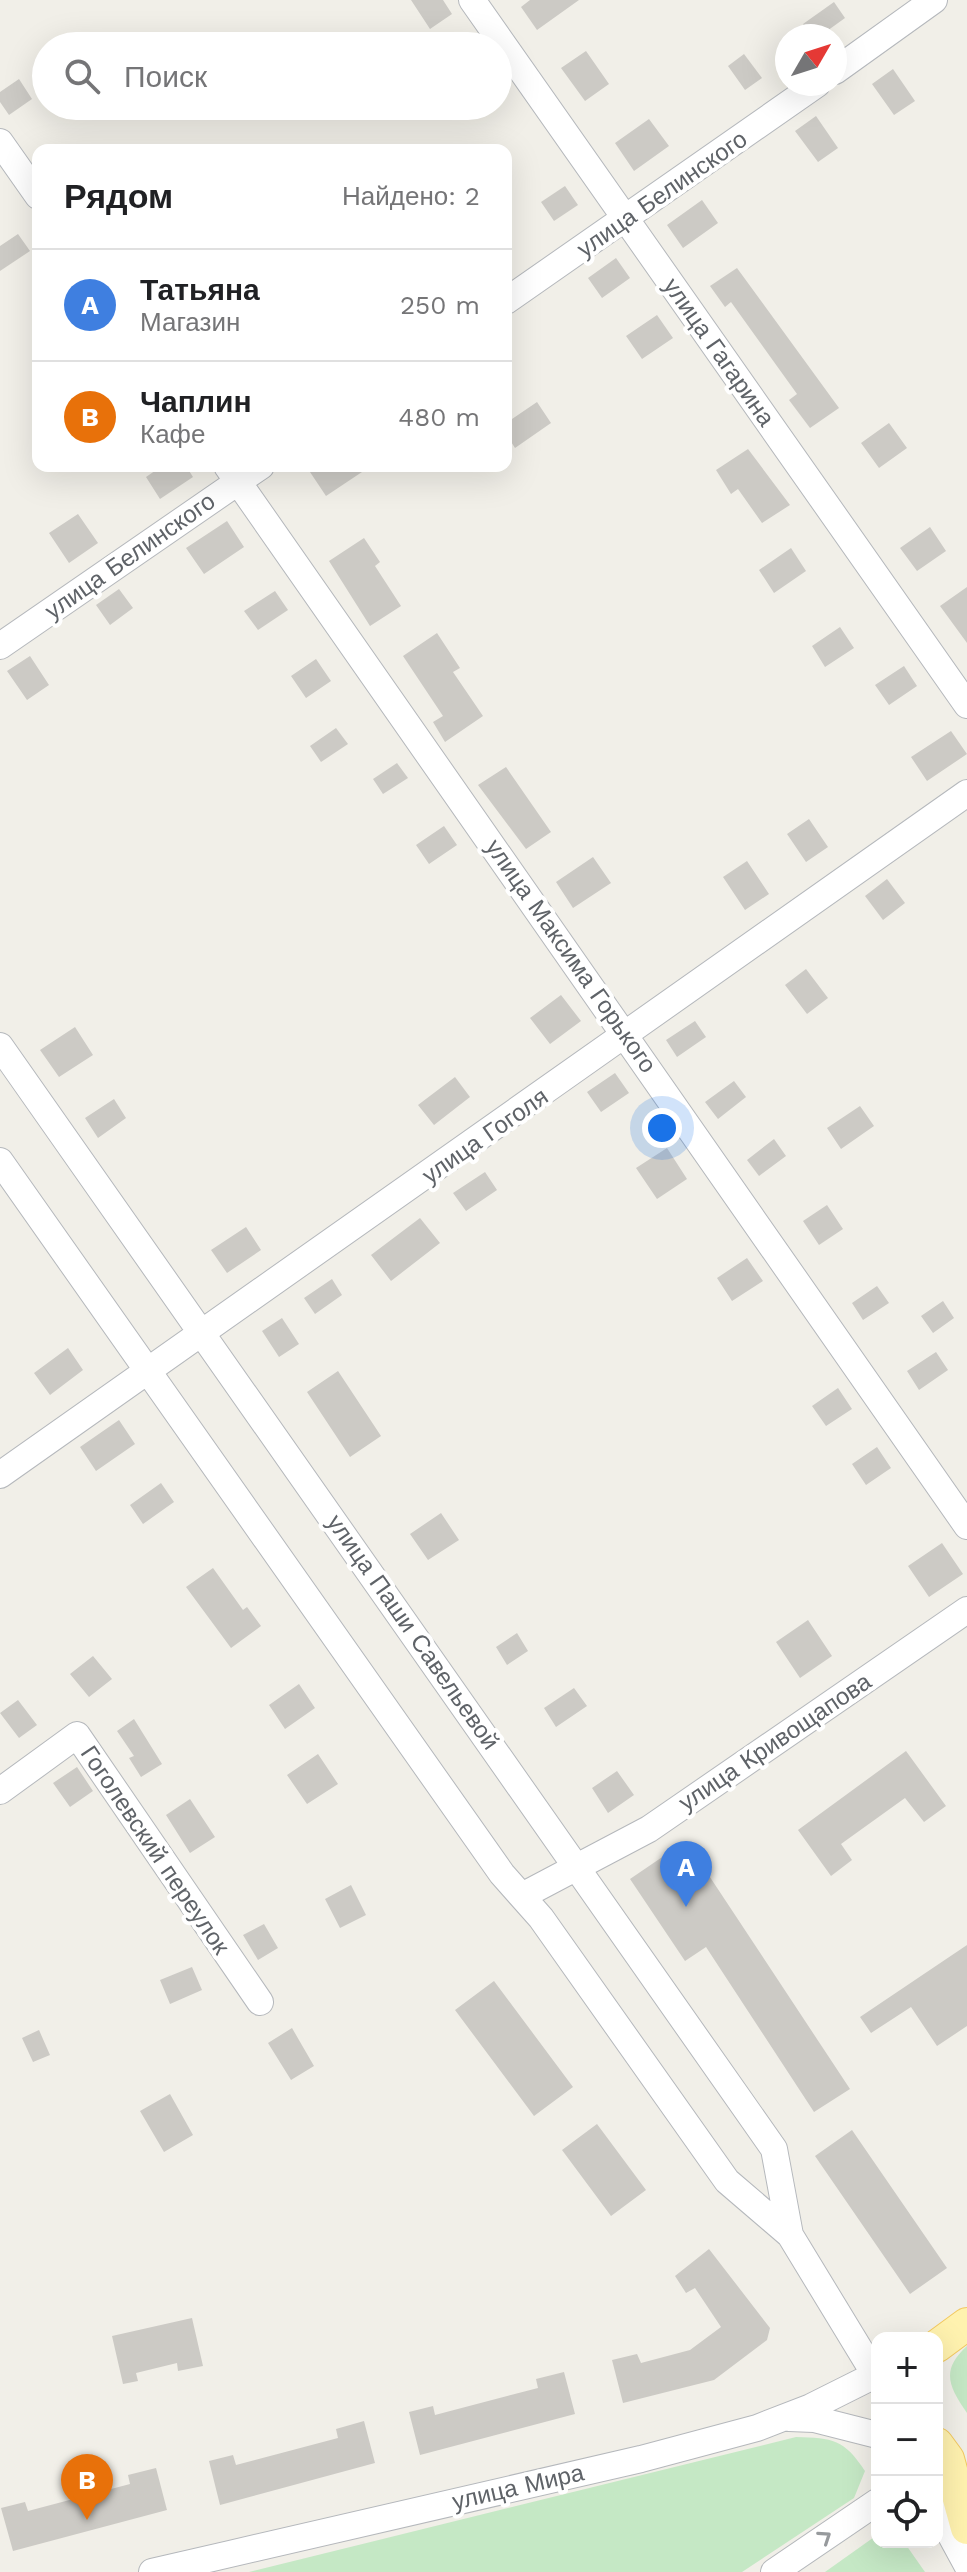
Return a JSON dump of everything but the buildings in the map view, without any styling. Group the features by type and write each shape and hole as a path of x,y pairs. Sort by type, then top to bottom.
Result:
{"main road":[{"path":"943,2339 967,2324"},
{"path":"945,2458 967,2528"}],"street":[{"name":"улица Гагарина","path":"472,0 494,32"},
{"path":"847,62 934,0"},
{"name":"улица Гагарина","path":"512,57 967,705"},
{"name":"улица Белинского","path":"512,297 800,96"},
{"path":"0,142 32,187"},
{"name":"улица Белинского","path":"0,646 233,474"},
{"name":"улица Максима Горького","path":"233,474 967,1526"},
{"name":"улица Гоголя","path":"1,1472 148,1373 967,793"},
{"name":"улица Паши Савельевой","path":"0,1046 774,2149 790,2235"},
{"name":"улица Паши Савельевой","path":"0,1161 493,1861 522,1896 727,2181 790,2235 871,2367"},
{"name":"улица Кривощапова","path":"522,1896 649,1829 967,1610"},
{"name":"Гоголевский переулок","path":"0,1791 77,1735 260,2002"},
{"path":"849,2332 871,2339"},
{"name":"улица Мира","path":"152,2572 641,2459 785,2418 871,2379"},
{"path":"785,2418 814,2419 871,2433"},
{"path":"774,2572 871,2506"},
{"path":"943,2521 967,2565"}],"green space":[{"path":"967,2346 967,2413 955,2394 950,2378 953,2363"},
{"path":"796,2437 836,2442 851,2452 865,2471 854,2498 742,2572 249,2572"},
{"path":"871,2539 871,2548 908,2548 925,2572 825,2572"}],"place":[{"name":"Татьяна","path":"686,1907"},
{"name":"Чаплин","path":"87,2520"}]}
